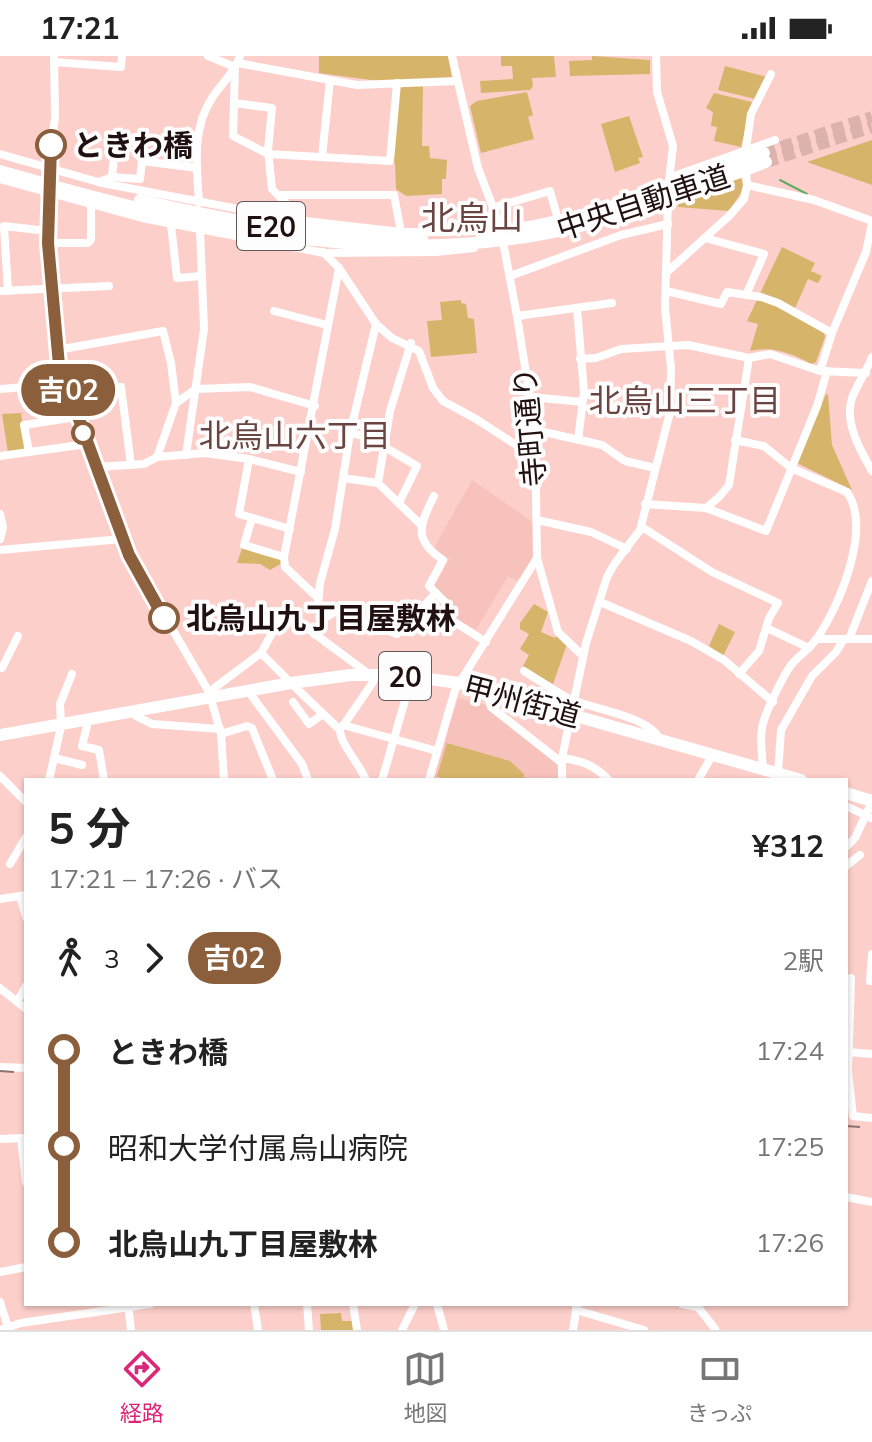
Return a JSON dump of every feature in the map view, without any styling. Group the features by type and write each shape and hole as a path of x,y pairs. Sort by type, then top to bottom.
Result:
{"highway":[{"name":"中央自動車道","path":"0,162 130,198 246,222 319,233 429,238 511,231 580,217 765,158 658,202 583,225 511,239 429,246 354,245 244,231 126,205 0,171"},
{"name":"甲州街道","path":"0,742 210,697 397,675 573,712 763,769 778,777"},
{"name":"甲州街道","path":"372,678 458,687 488,698 573,712 709,761 778,777"},
{"name":"甲州街道","path":"0,735 87,726 210,697 251,695 294,686"},
{"path":"848,797 871,810"}],"street":[{"path":"122,56 121,67 54,59 55,118 48,170 47,231 57,350 77,417 122,539 134,566 210,697 220,732 224,778"},
{"path":"208,56 357,85 457,81"},
{"name":"寺町通り","path":"452,56 478,168 500,226 531,397 535,430 537,558 558,632 583,656"},
{"path":"562,778 562,760 583,656 615,563 642,527 645,504 670,412 666,273 673,146 657,92 656,56"},
{"path":"238,62 233,136 268,154 390,161 397,83"},
{"path":"186,455 204,329 198,130 203,114 238,62"},
{"path":"666,273 744,199 747,185 745,150 751,114 771,74"},
{"path":"322,157 330,80"},
{"path":"234,103 272,108 268,154 272,189 339,268 376,324 392,338 411,344 419,351 433,388 443,401 536,458"},
{"path":"0,154 48,170 100,182 297,220 344,223 401,232 448,232 557,216 669,183 674,176 775,140"},
{"path":"112,177 115,147"},
{"path":"100,182 112,177 140,179 142,161 197,168"},
{"path":"0,179 171,225 324,253 436,252 504,245 589,230 668,206"},
{"path":"645,504 706,508 766,531 817,406 832,333 866,252 872,222 814,200 747,185"},
{"path":"495,207 550,191 557,216"},
{"path":"278,195 394,195 401,232"},
{"path":"48,243 88,243 91,240 91,205"},
{"path":"510,276 621,235 668,224"},
{"path":"171,225 177,278 202,276"},
{"path":"47,231 4,226 4,291 109,286"},
{"path":"705,238 764,254 746,295"},
{"path":"317,597 285,567 284,557 339,268"},
{"path":"666,291 721,304 727,292 778,303 832,333"},
{"path":"517,316 612,303"},
{"path":"577,308 582,402 578,440"},
{"path":"274,311 327,325"},
{"path":"323,619 317,597 335,529 350,433 376,324"},
{"path":"57,350 163,331 176,403 157,457"},
{"path":"378,483 383,443 411,344"},
{"path":"580,359 596,358 621,349 688,345 749,358 770,354 823,371 866,373"},
{"path":"871,468 850,417 853,396 872,357"},
{"path":"706,508 729,485 749,358"},
{"path":"0,389 66,384"},
{"path":"70,396 121,387 131,465"},
{"path":"176,403 196,389 250,387 315,406"},
{"path":"531,397 582,402"},
{"path":"29,452 24,425 77,417"},
{"path":"535,430 602,445 625,461 655,468"},
{"path":"350,433 383,443 417,466 399,503"},
{"path":"735,440 764,446 791,468 847,492 853,499 860,528 861,543 839,602 817,639 792,665 762,728 763,769"},
{"path":"0,456 87,444"},
{"path":"96,467 144,464 157,457 205,453 249,459 301,472"},
{"path":"249,459 239,514 290,529"},
{"path":"343,478 378,483 420,524 424,544 443,560 429,586 449,606 453,621 486,642"},
{"path":"420,524 434,496"},
{"path":"0,514 3,527 0,539"},
{"path":"252,518 244,545 284,557"},
{"path":"537,520 591,532 627,549"},
{"path":"642,527 712,572 778,603 769,618 759,651 739,674"},
{"path":"0,550 122,539"},
{"path":"430,778 458,687 537,558"},
{"path":"778,777 781,730 812,676 846,639 869,599 872,581"},
{"path":"315,635 323,619 336,611 397,634 436,593"},
{"path":"600,602 691,641 724,660 773,702"},
{"path":"210,697 261,653 284,611 372,678 342,727 340,739 360,763 365,778"},
{"path":"771,630 809,648"},
{"path":"2,668 18,636"},
{"path":"817,639 872,639"},
{"path":"261,653 323,714 342,727 437,751"},
{"path":"524,671 573,712"},
{"path":"49,778 61,727 60,704 72,674"},
{"path":"383,778 410,683"},
{"path":"251,695 302,764 307,778"},
{"path":"488,698 491,707 562,760 585,761 607,778"},
{"path":"293,702 309,724 323,714"},
{"path":"136,716 152,724 220,732 247,726 252,728 272,778"},
{"path":"87,726 82,746 99,750 104,778"},
{"path":"684,757 688,742"},
{"path":"54,758 82,765"},
{"path":"699,778 709,761"},
{"path":"0,776 24,800"},
{"path":"848,806 871,810 848,845"},
{"path":"10,864 24,840"},
{"path":"848,862 860,855"},
{"path":"0,899 23,896"},
{"path":"872,954 871,981 849,978 848,1052 872,1054"},
{"path":"0,988 24,1007"},
{"path":"17,1002 24,990"},
{"path":"0,1067 24,1068"},
{"path":"848,1079 853,1116 872,1118"},
{"path":"0,1139 23,1138"},
{"path":"848,1197 872,1202"},
{"path":"0,1272 24,1267"},
{"path":"0,1302 6,1329 128,1306 131,1330"},
{"path":"254,1306 258,1330"},
{"path":"307,1306 309,1330"},
{"path":"353,1306 357,1330"},
{"path":"402,1330 414,1306"},
{"path":"438,1306 446,1330"},
{"path":"698,1306 713,1328"},
{"path":"573,1330 576,1307 644,1330"}],"shaded area":[{"path":"319,56 448,56 452,78 386,82 319,73"},
{"path":"501,56 554,56 556,77 532,78 530,90 481,93 480,81 513,79 512,66 501,66"},
{"path":"592,56 650,60 650,74 570,76 569,61 592,60"},
{"path":"725,66 767,77 755,99 718,90"},
{"path":"399,85 423,86 422,146 429,146 430,158 447,160 442,194 406,196 396,189 393,162"},
{"path":"527,92 533,115 528,117 534,139 481,153 470,106 477,101"},
{"path":"714,93 752,102 741,147 714,141 717,127 711,126 713,112 706,108"},
{"path":"629,116 643,157 638,158 640,163 615,172 601,124"},
{"path":"872,140 872,185 807,162"},
{"path":"741,178 744,188 729,211 678,207 678,201"},
{"path":"782,247 815,263 811,271 822,276 818,283 808,279 792,315 824,332 816,362 811,364 782,352 766,349 750,351 758,324 747,321"},
{"path":"461,300 466,304 468,318 474,319 477,353 431,357 427,321 442,320 440,302"},
{"path":"826,394 832,445 852,490 797,463"},
{"path":"21,413 26,450 8,453 2,414"},
{"path":"472,480 534,523 535,558 520,582 508,576 476,630 457,619 452,604 434,587 449,559 434,548"},
{"path":"243,546 281,557 282,563 270,570 260,564 237,563"},
{"path":"534,604 548,612 541,632 555,638 557,635 567,644 553,684 523,666 529,655 520,649 529,634 520,629 520,623"},
{"path":"719,624 735,632 723,656 709,646"},
{"path":"458,698 486,705 557,763 559,778 434,778"},
{"path":"447,743 510,761 524,774 523,778 437,776"},
{"path":"341,1313 342,1321 352,1321 354,1330 321,1330 320,1314"}],"waterway":[{"path":"780,180 807,194"}],"tunnel":[{"path":"764,153 872,117"},
{"path":"766,162 872,127"}],"railway":[{"path":"0,1071 24,1073"},
{"path":"848,1126 872,1128"}],"bus line":[{"name":"吉02","path":"51,145 48,243 59,365 129,555 164,618"}],"place":[{"name":"ときわ橋","path":"51,145"},
{"name":"北烏山九丁目屋敷林","path":"164,618"}],"district":[{"name":"北烏山","path":"472,217"},
{"name":"北烏山三丁目","path":"685,400"},
{"name":"北烏山六丁目","path":"295,435"}]}
